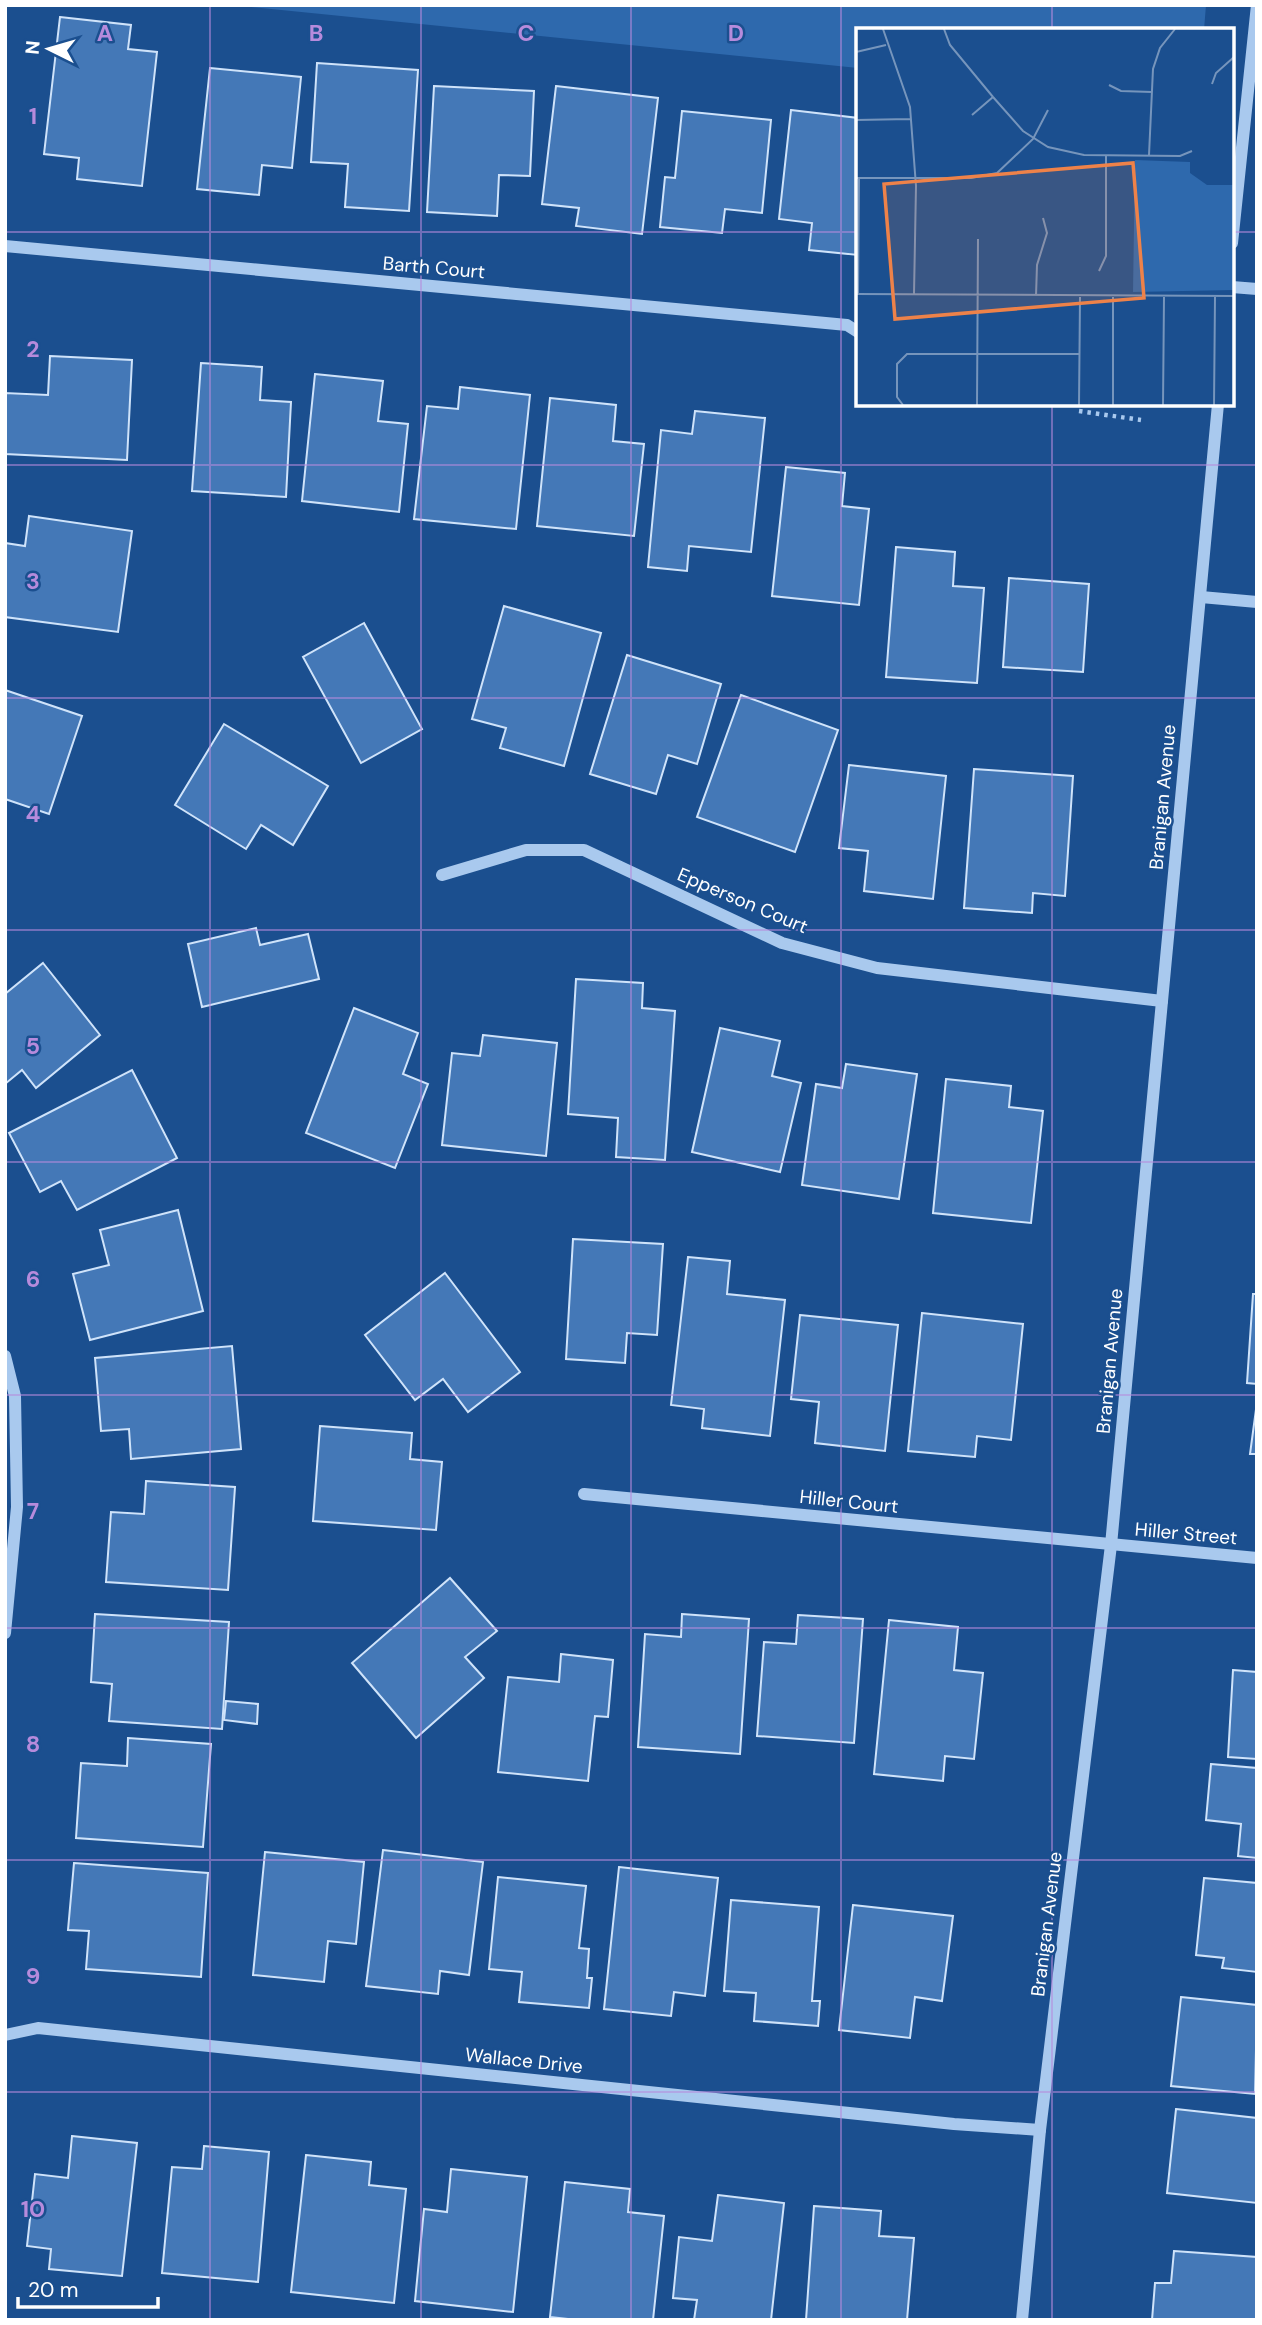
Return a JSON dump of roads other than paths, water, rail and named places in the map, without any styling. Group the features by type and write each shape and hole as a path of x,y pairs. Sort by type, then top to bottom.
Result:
{"street":[{"path":"1234,223 1256,5"},
{"name":"Barth Court","path":"5,246 833,324 847,326 856,331"},
{"path":"1234,287 1257,289"},
{"name":"Branigan Avenue","path":"1022,2320 1040,2130 1111,1545 1218,406"},
{"path":"1201,597 1257,603"},
{"name":"Epperson Court","path":"442,876 526,850 584,850 782,943 877,968 1162,1001"},
{"path":"5,1356 15,1396 17,1507 5,1633"},
{"name":"Hiller Court","path":"584,1494 1111,1545"},
{"name":"Hiller Street","path":"1111,1545 1257,1558"},
{"name":"Wallace Drive","path":"5,2035 38,2028 940,2122 1040,2130"}]}
